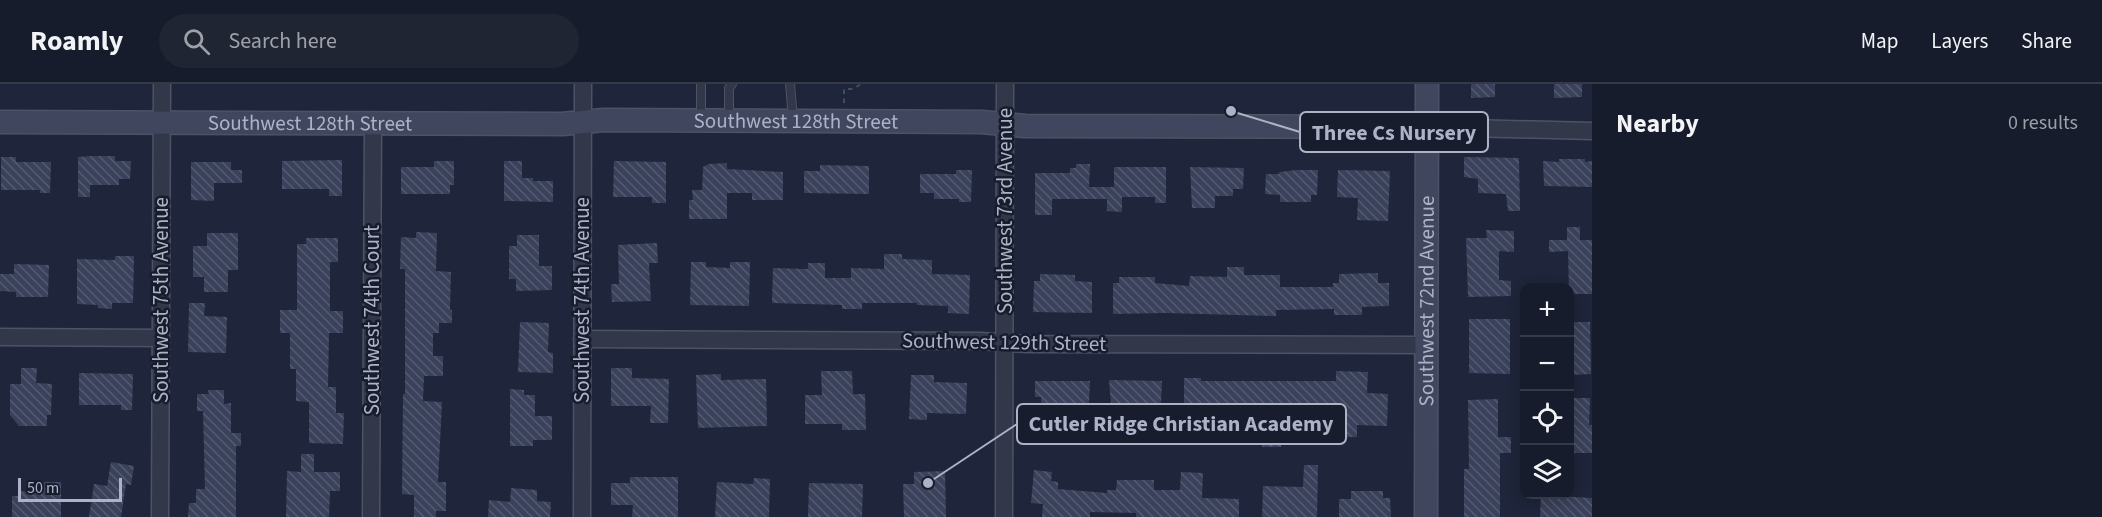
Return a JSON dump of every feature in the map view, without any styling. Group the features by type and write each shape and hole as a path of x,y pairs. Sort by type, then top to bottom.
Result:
{"street":[{"name":"Southwest 75th Avenue","path":"160,517 162,84"},
{"name":"Southwest 74th Avenue","path":"582,517 583,84"},
{"name":"Southwest 73rd Avenue","path":"1004,517 1005,84"},
{"name":"Southwest 72nd Avenue","path":"1426,517 1427,84"},
{"name":"Southwest 128th Street","path":"0,122 562,124 604,120 982,122 1025,126 1427,127 1592,131"},
{"name":"Southwest 74th Court","path":"371,517 373,123"},
{"path":"0,337 161,338"},
{"name":"Southwest 129th Street","path":"582,339 1426,345"}],"lane":[{"path":"701,84 701,121"},
{"path":"729,121 729,87 732,84"},
{"path":"790,84 793,121"}],"path":[{"path":"845,106 844,89 853,89 861,84"}],"building":[{"path":"1471,84 1495,84 1495,97 1471,98"},
{"path":"1554,84 1582,84 1582,97 1554,98"},
{"path":"115,156 115,161 131,161 130,179 119,179 119,185 90,185 90,197 78,197 78,157"},
{"path":"1,157 16,157 16,162 51,162 50,193 40,193 40,190 1,190"},
{"path":"1464,157 1519,158 1520,211 1508,211 1506,194 1478,193 1478,179 1464,177"},
{"path":"1559,159 1592,161 1592,187 1544,186 1543,161 1559,162"},
{"path":"342,160 342,196 329,196 329,189 282,189 282,161"},
{"path":"434,161 454,161 454,185 450,185 450,194 401,194 401,167 434,167"},
{"path":"504,161 522,161 522,178 533,178 533,181 553,181 553,202 504,201"},
{"path":"614,161 666,162 666,203 652,203 652,197 613,197"},
{"path":"191,162 231,162 231,170 242,170 242,183 214,183 214,201 191,200"},
{"path":"727,163 727,169 783,172 783,200 752,200 752,193 727,193 727,219 689,219 689,200 693,200 692,190 702,190 703,167 709,164"},
{"path":"1076,164 1090,164 1089,187 1114,187 1114,167 1166,167 1166,203 1155,203 1155,197 1122,197 1122,212 1107,211 1107,199 1052,199 1052,215 1035,215 1035,173 1070,173 1070,168 1076,168"},
{"path":"820,165 869,166 869,194 804,193 804,171 820,171"},
{"path":"1190,167 1244,168 1243,189 1233,189 1233,196 1215,196 1215,208 1192,208"},
{"path":"956,170 972,170 971,202 959,202 959,199 934,199 934,193 920,193 920,174 956,174"},
{"path":"1318,170 1317,195 1311,195 1311,202 1280,202 1280,195 1265,194 1266,174"},
{"path":"1338,170 1390,171 1388,221 1357,220 1358,198 1337,197"},
{"path":"1567,227 1580,227 1580,240 1592,240 1592,294 1574,294 1574,283 1569,283 1568,251 1549,252 1549,240 1567,240"},
{"path":"1486,230 1514,231 1514,252 1499,251 1499,280 1511,281 1511,296 1468,297 1466,238 1487,238"},
{"path":"416,232 437,233 436,271 451,272 452,323 439,323 439,333 433,333 433,356 443,356 443,376 424,376 423,401 442,402 438,482 446,482 446,511 436,511 436,517 414,517 414,495 402,494 405,269 400,269 401,237 416,238"},
{"path":"207,233 238,233 238,270 228,270 228,292 204,292 204,277 193,277 193,246 207,246"},
{"path":"517,235 539,235 539,266 552,266 552,290 516,291 516,279 509,279 509,246 517,246"},
{"path":"306,238 338,238 338,262 330,262 330,311 343,311 343,333 329,333 328,387 336,387 336,413 344,413 343,444 309,443 309,402 296,401 296,369 290,369 290,333 280,333 280,310 297,310 297,244 306,244"},
{"path":"657,243 658,263 649,263 651,301 612,302 611,284 619,284 618,245"},
{"path":"884,254 902,254 902,259 932,260 932,274 970,275 969,314 948,313 948,306 917,305 917,303 862,303 862,309 842,309 842,305 772,303 773,268 808,269 808,263 825,263 825,278 851,278 851,268 884,269"},
{"path":"115,256 134,256 133,303 112,303 112,309 98,308 98,305 77,304 77,259 115,260"},
{"path":"691,262 706,262 706,267 730,268 730,262 750,262 749,306 690,305"},
{"path":"14,264 49,265 48,297 16,297 16,292 0,291 0,274 14,274"},
{"path":"1227,267 1244,267 1244,275 1280,275 1280,287 1333,287 1333,283 1339,283 1339,274 1378,273 1378,283 1389,283 1389,306 1362,307 1362,315 1334,315 1334,309 1276,310 1276,316 1113,314 1113,283 1119,283 1119,277 1155,277 1155,283 1189,286 1190,276 1227,277"},
{"path":"1040,274 1075,275 1075,281 1092,282 1092,313 1033,312 1034,281 1040,281"},
{"path":"189,303 205,303 204,316 227,317 226,353 188,352"},
{"path":"1469,319 1510,319 1510,374 1469,373"},
{"path":"520,322 549,323 548,352 553,353 553,373 518,372"},
{"path":"1574,322 1590,322 1591,374 1574,375"},
{"path":"21,368 37,368 36,383 52,384 51,415 47,415 47,426 19,426 10,415 10,384 21,384"},
{"path":"611,368 632,368 632,378 669,379 668,423 650,423 651,406 611,406"},
{"path":"821,371 852,371 853,394 865,394 866,430 842,430 842,424 805,424 805,395 822,395"},
{"path":"1336,371 1368,372 1367,393 1388,394 1387,426 1357,425 1357,437 1334,437 1335,414 1282,414 1281,447 1262,447 1263,413 1257,413 1257,404 1236,406 1236,413 1208,413 1208,421 1184,423 1184,378 1201,378 1201,381 1336,381"},
{"path":"79,373 133,374 132,410 121,410 121,405 79,405"},
{"path":"721,374 721,380 766,379 767,426 698,428 696,375"},
{"path":"911,375 934,375 934,382 967,383 966,414 927,413 927,420 909,419"},
{"path":"1109,380 1162,381 1161,406 1111,404"},
{"path":"1035,381 1090,381 1089,404 1041,405 1041,397 1035,397"},
{"path":"510,389 524,390 524,395 535,395 535,416 552,416 552,440 533,440 533,446 510,446"},
{"path":"208,390 224,390 224,404 231,403 231,433 241,433 241,446 236,446 236,517 188,517 189,503 196,503 196,489 205,489 203,411 197,411 197,394 209,394"},
{"path":"1574,398 1590,398 1589,425 1592,425 1592,453 1574,453"},
{"path":"1498,399 1498,437 1511,437 1511,453 1500,453 1500,517 1464,517 1464,469 1469,469 1468,400"},
{"path":"301,454 314,454 314,472 340,472 340,491 330,491 329,517 286,517 287,471 301,472"},
{"path":"111,462 134,466 131,485 126,484 121,517 89,517 94,484 107,486"},
{"path":"1304,465 1318,465 1317,517 1262,517 1263,486 1303,487"},
{"path":"1034,470 1052,472 1051,481 1058,482 1058,489 1107,493 1107,490 1116,490 1117,480 1154,480 1154,490 1180,490 1181,472 1203,473 1202,498 1239,499 1239,517 1136,517 1136,513 1090,512 1090,517 1042,517 1043,504 1031,503"},
{"path":"945,471 946,517 904,517 903,484 914,484 914,472"},
{"path":"630,477 678,477 678,517 632,517 633,505 611,505 611,483 630,483"},
{"path":"754,478 770,479 769,517 715,517 717,482 753,484"},
{"path":"43,482 61,482 61,517 12,517 12,496 19,496 19,491 44,491"},
{"path":"809,483 863,484 862,517 808,517"},
{"path":"511,488 537,490 537,501 551,502 550,517 488,517 489,500 510,502"},
{"path":"1351,491 1383,491 1383,498 1390,498 1391,517 1339,517 1339,499 1351,499"},
{"path":"1592,498 1592,517 1540,517 1541,499"}],"place":[{"name":"Three Cs Nursery","path":"1231,111"},
{"name":"Cutler Ridge Christian Academy","path":"928,483"}]}
